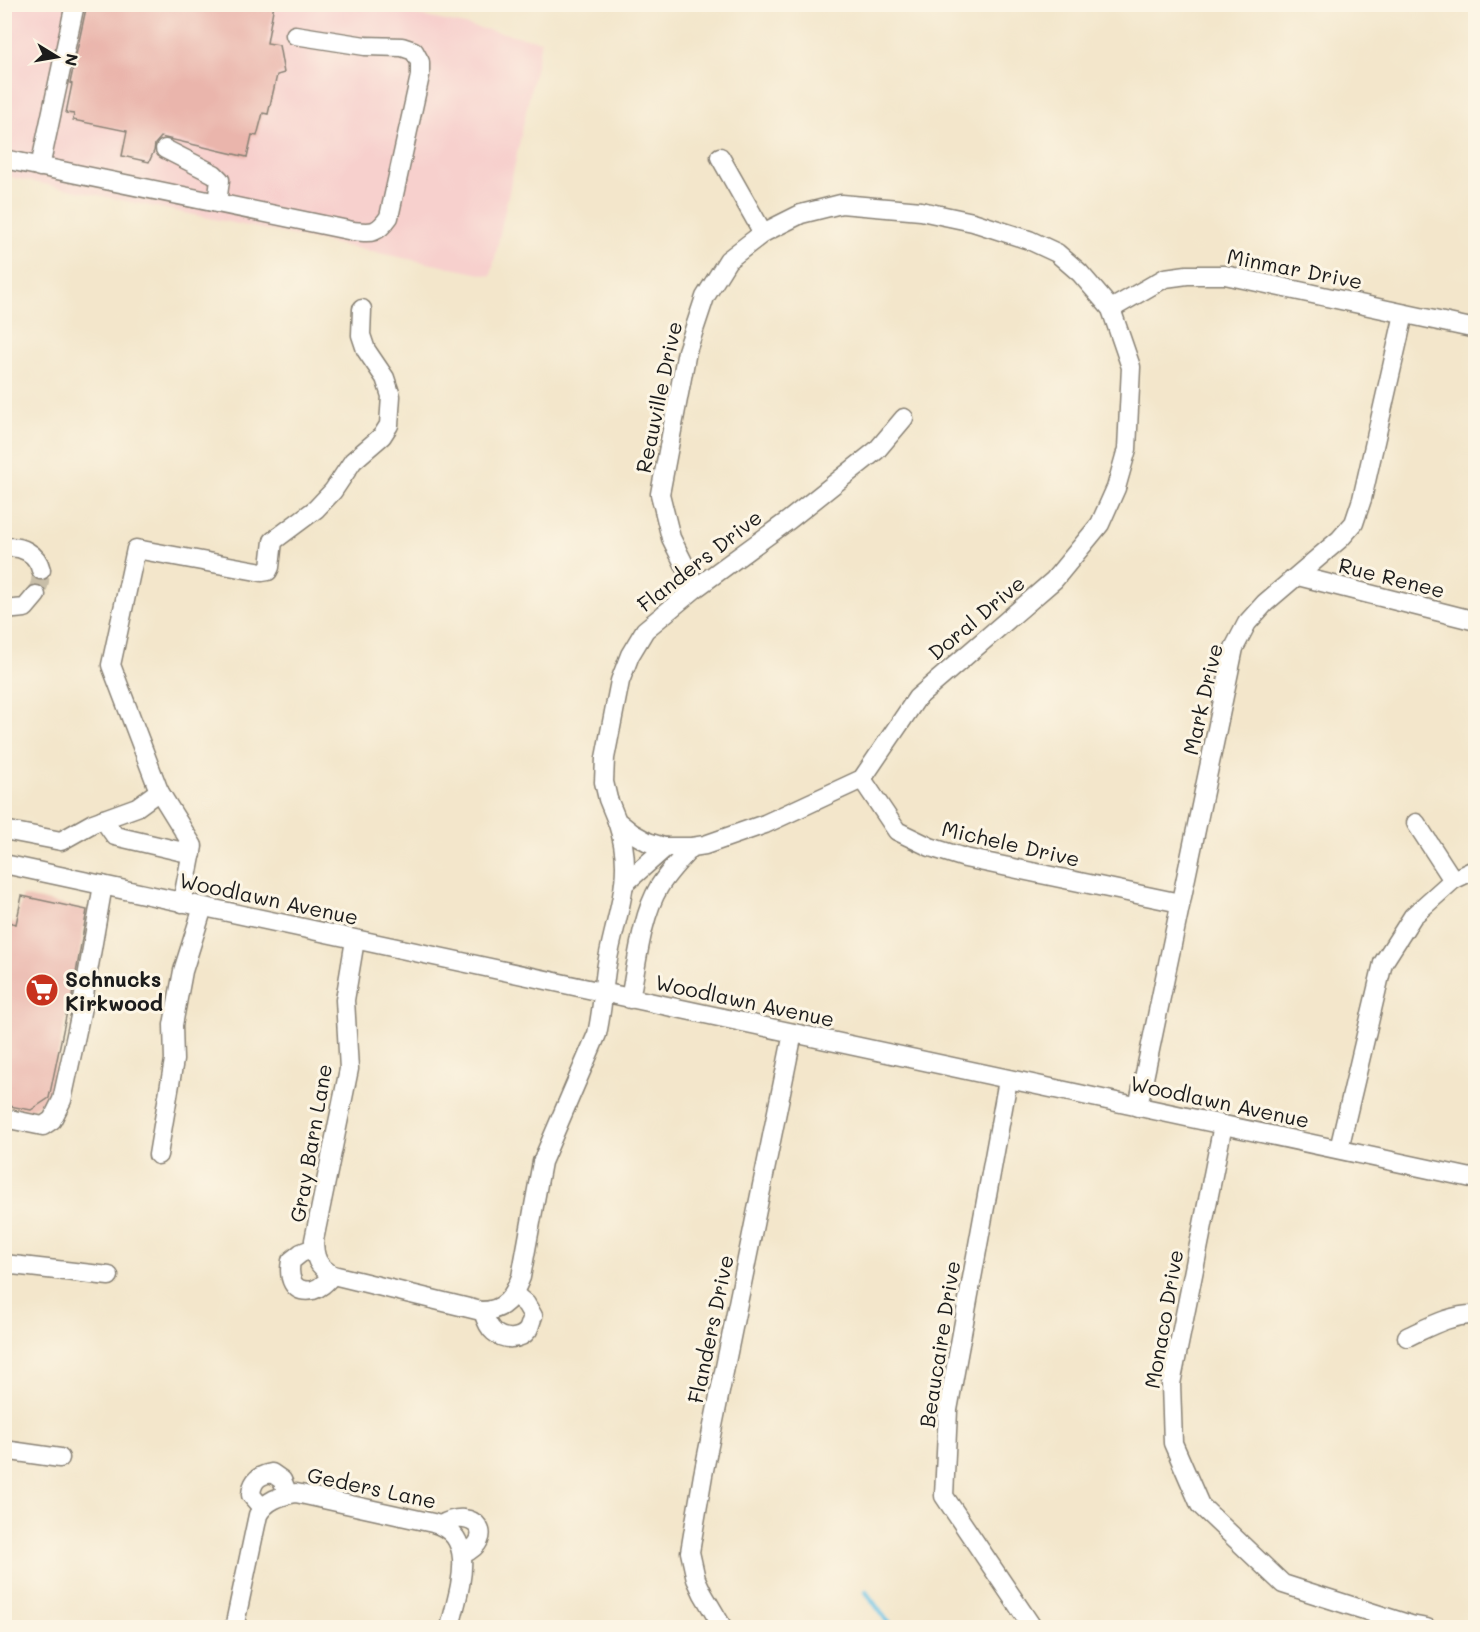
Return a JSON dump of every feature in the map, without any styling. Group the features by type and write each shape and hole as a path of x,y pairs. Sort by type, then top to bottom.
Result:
{"street":[{"path":"40,166 75,4"},
{"path":"4,159 353,231 369,232 381,229 389,217 420,76 420,62 414,51 402,47 365,46 295,35"},
{"path":"165,149 214,174 220,180 218,203"},
{"path":"720,157 763,232"},
{"name":"Reauville Drive","path":"696,588 671,538 660,494 687,351 705,297 728,260 763,232 801,214 841,204 921,211 973,222 1029,240 1058,253 1080,273 1111,309"},
{"name":"Minmar Drive","path":"1111,309 1165,278 1187,275 1225,275 1476,329"},
{"path":"182,903 194,846 159,791 111,665 136,549 262,572 268,571 273,541 316,509 333,491 353,461 376,442 389,425 391,396 385,378 366,350 361,335 362,309"},
{"name":"Doral Drive","path":"862,779 917,698 1054,580 1100,524 1116,488 1126,449 1131,367 1111,309"},
{"name":"Mark Drive","path":"1138,1107 1234,648 1247,623 1265,603 1340,539 1354,523 1362,499 1404,314"},
{"name":"Flanders Drive","path":"514,1294 521,1276 542,1162 597,1034 606,970 624,884 625,865 623,840 604,782 605,758 620,681 630,655 645,630 696,588 789,520 878,450 904,418"},
{"path":"4,548 11,546 29,552 36,558 41,570"},
{"name":"Rue Renee","path":"1298,576 1476,621"},
{"path":"4,610 25,608 36,595"},
{"path":"618,821 632,833 648,842 666,848 705,845 765,824 862,779"},
{"name":"Michele Drive","path":"862,779 897,831 930,847 965,858 1180,903"},
{"path":"4,830 61,841 103,819 137,807 159,791"},
{"path":"103,819 115,836 192,854"},
{"path":"1416,823 1453,880"},
{"path":"630,999 647,914 658,888 692,847"},
{"path":"624,884 666,848"},
{"name":"Woodlawn Avenue","path":"4,864 1476,1179"},
{"path":"1339,1149 1383,963 1413,916 1453,880 1476,869"},
{"path":"4,1118 43,1126 52,1120 62,1100 81,1012 103,885"},
{"path":"158,1155 174,1060 173,1026 183,971 203,907"},
{"name":"Gray Barn Lane","path":"314,1248 301,1253 291,1261 288,1274 293,1284 303,1290 314,1290 333,1275 322,1270 314,1255 314,1248 349,1069 345,1000 355,940"},
{"name":"Flanders Drive","path":"723,1628 702,1594 690,1552 703,1475 793,1033"},
{"name":"Beaucaire Drive","path":"1008,1080 948,1410 944,1496 1033,1628"},
{"name":"Monaco Drive","path":"1223,1125 1171,1384 1173,1443 1200,1505 1283,1584 1416,1627"},
{"path":"4,1264 109,1276"},
{"path":"333,1275 483,1311 493,1311 499,1308 514,1294 526,1304 533,1316 527,1332 518,1338 505,1338 493,1331 483,1311"},
{"path":"1407,1337 1439,1322 1465,1314 1476,1315"},
{"path":"4,1450 60,1458"},
{"name":"Geders Lane","path":"234,1628 255,1523 274,1500 306,1495 441,1525 453,1533 463,1554"},
{"path":"441,1525 453,1518 465,1517 476,1524 481,1532 480,1541 474,1549 463,1554 450,1628"}],"shaded area":[{"path":"5,5 368,5 541,41 491,276 5,176"}],"building":[{"path":"87,4 274,4 267,43 279,45 284,73 277,75 268,114 263,113 257,136 252,135 247,157 161,137 155,144 149,162 122,156 127,131 73,120 74,114 66,113"},
{"name":"Schnucks Kirkwood","path":"22,896 87,910 70,1008 68,1007 49,1098 31,1110 4,1105 4,921 16,924"}],"waterway":[{"path":"866,1592 892,1628"}],"tunnel":[{"path":"36,595 41,570"}],"place":[{"name":"Schnucks Kirkwood","path":"42,990"}]}
